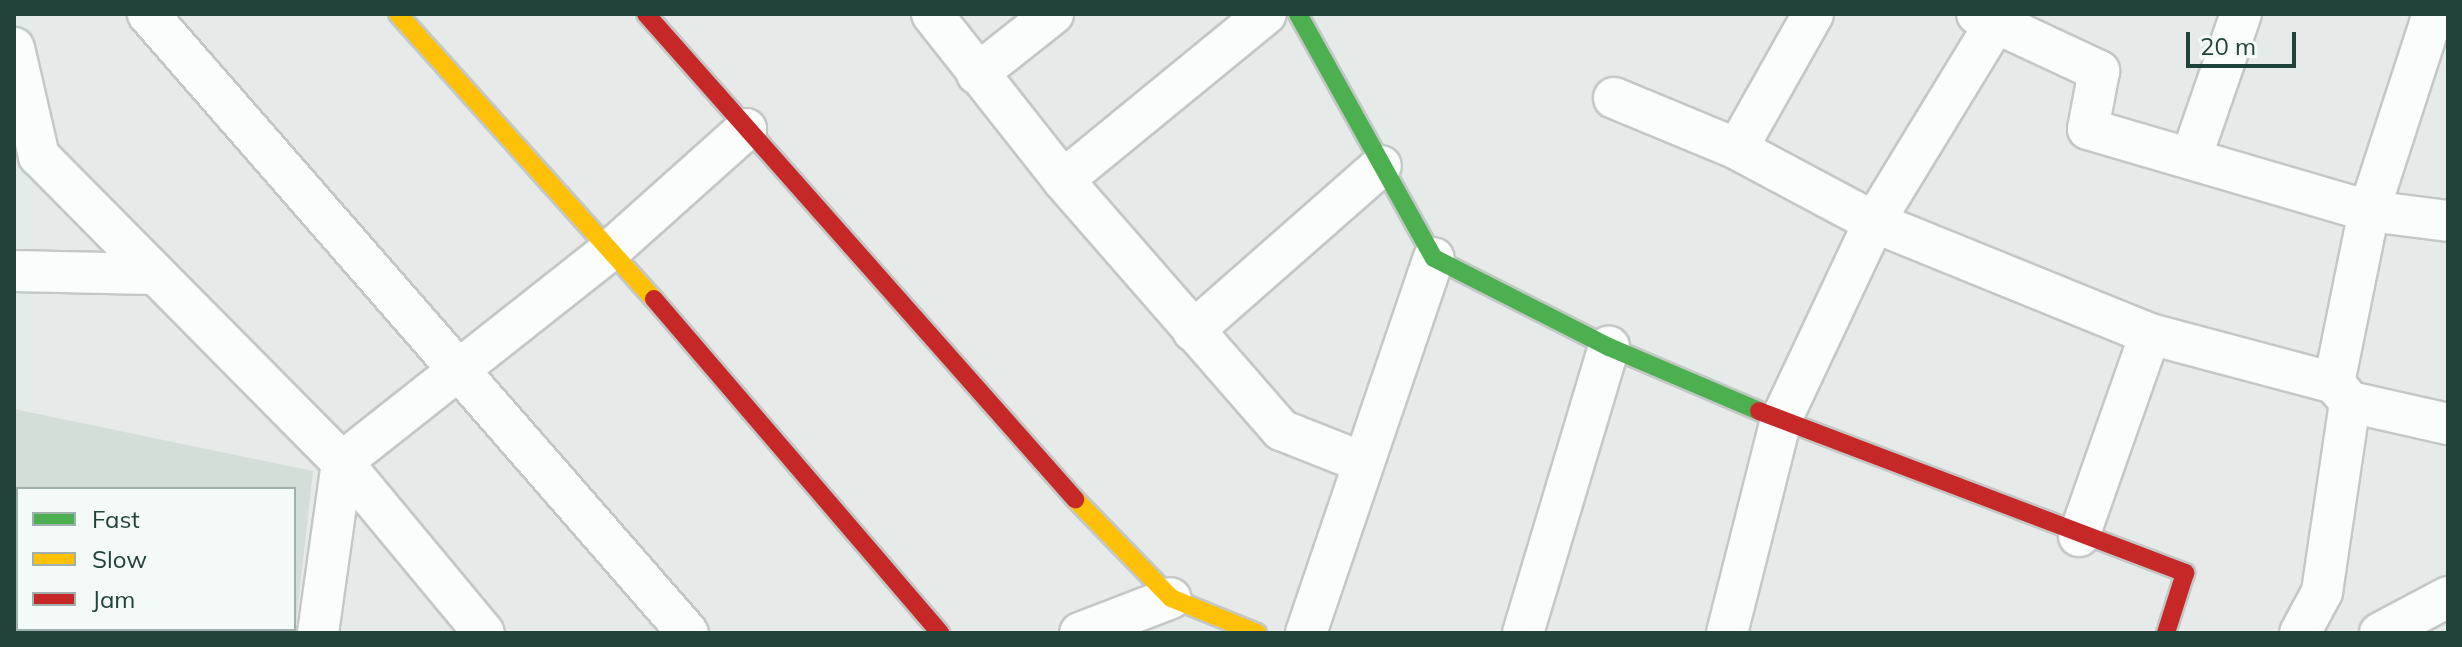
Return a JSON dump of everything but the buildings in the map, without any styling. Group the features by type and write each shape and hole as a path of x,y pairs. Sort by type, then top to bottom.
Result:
{"street":[{"path":"148,14 688,633"},
{"path":"398,14 612,249 940,633"},
{"path":"646,14 1106,534 1171,598 1257,633"},
{"path":"932,14 1063,180 1281,430 1362,462"},
{"path":"977,74 1053,14"},
{"path":"1063,180 1266,14"},
{"path":"1298,14 1434,258 1609,347 1781,420 2079,536 2185,573 2166,633"},
{"path":"1737,149 1813,14"},
{"path":"2191,158 2241,14"},
{"path":"2300,633 2322,592 2342,393 2369,211 2433,14"},
{"path":"1727,633 1781,420 1874,222 1991,18 2099,71 2088,129 2369,211 2448,221"},
{"path":"14,48 39,156 152,274 342,462 484,633"},
{"path":"1614,98 1737,149 1874,222 2150,334 2448,424"},
{"path":"318,633 342,462 612,249 746,129"},
{"path":"1193,331 1381,166"},
{"path":"1306,633 1434,258"},
{"path":"14,271 152,274"},
{"path":"2079,536 2150,334"},
{"path":"1523,633 1609,347"},
{"path":"2380,633 2448,597"},
{"path":"1080,633 1171,598"}],"shaded area":[{"path":"14,409 313,471 296,624 296,487 16,487 16,631 295,633 14,633"}],"traffic: fast":[{"path":"1298,14 1434,258 1609,347 1759,411"}],"traffic: slow":[{"path":"398,14 654,299"},
{"path":"1075,499 1171,598 1257,633"}],"traffic: jam":[{"path":"646,14 1075,499"},
{"path":"654,299 940,633"},
{"path":"1759,411 2185,573 2166,633"}]}
